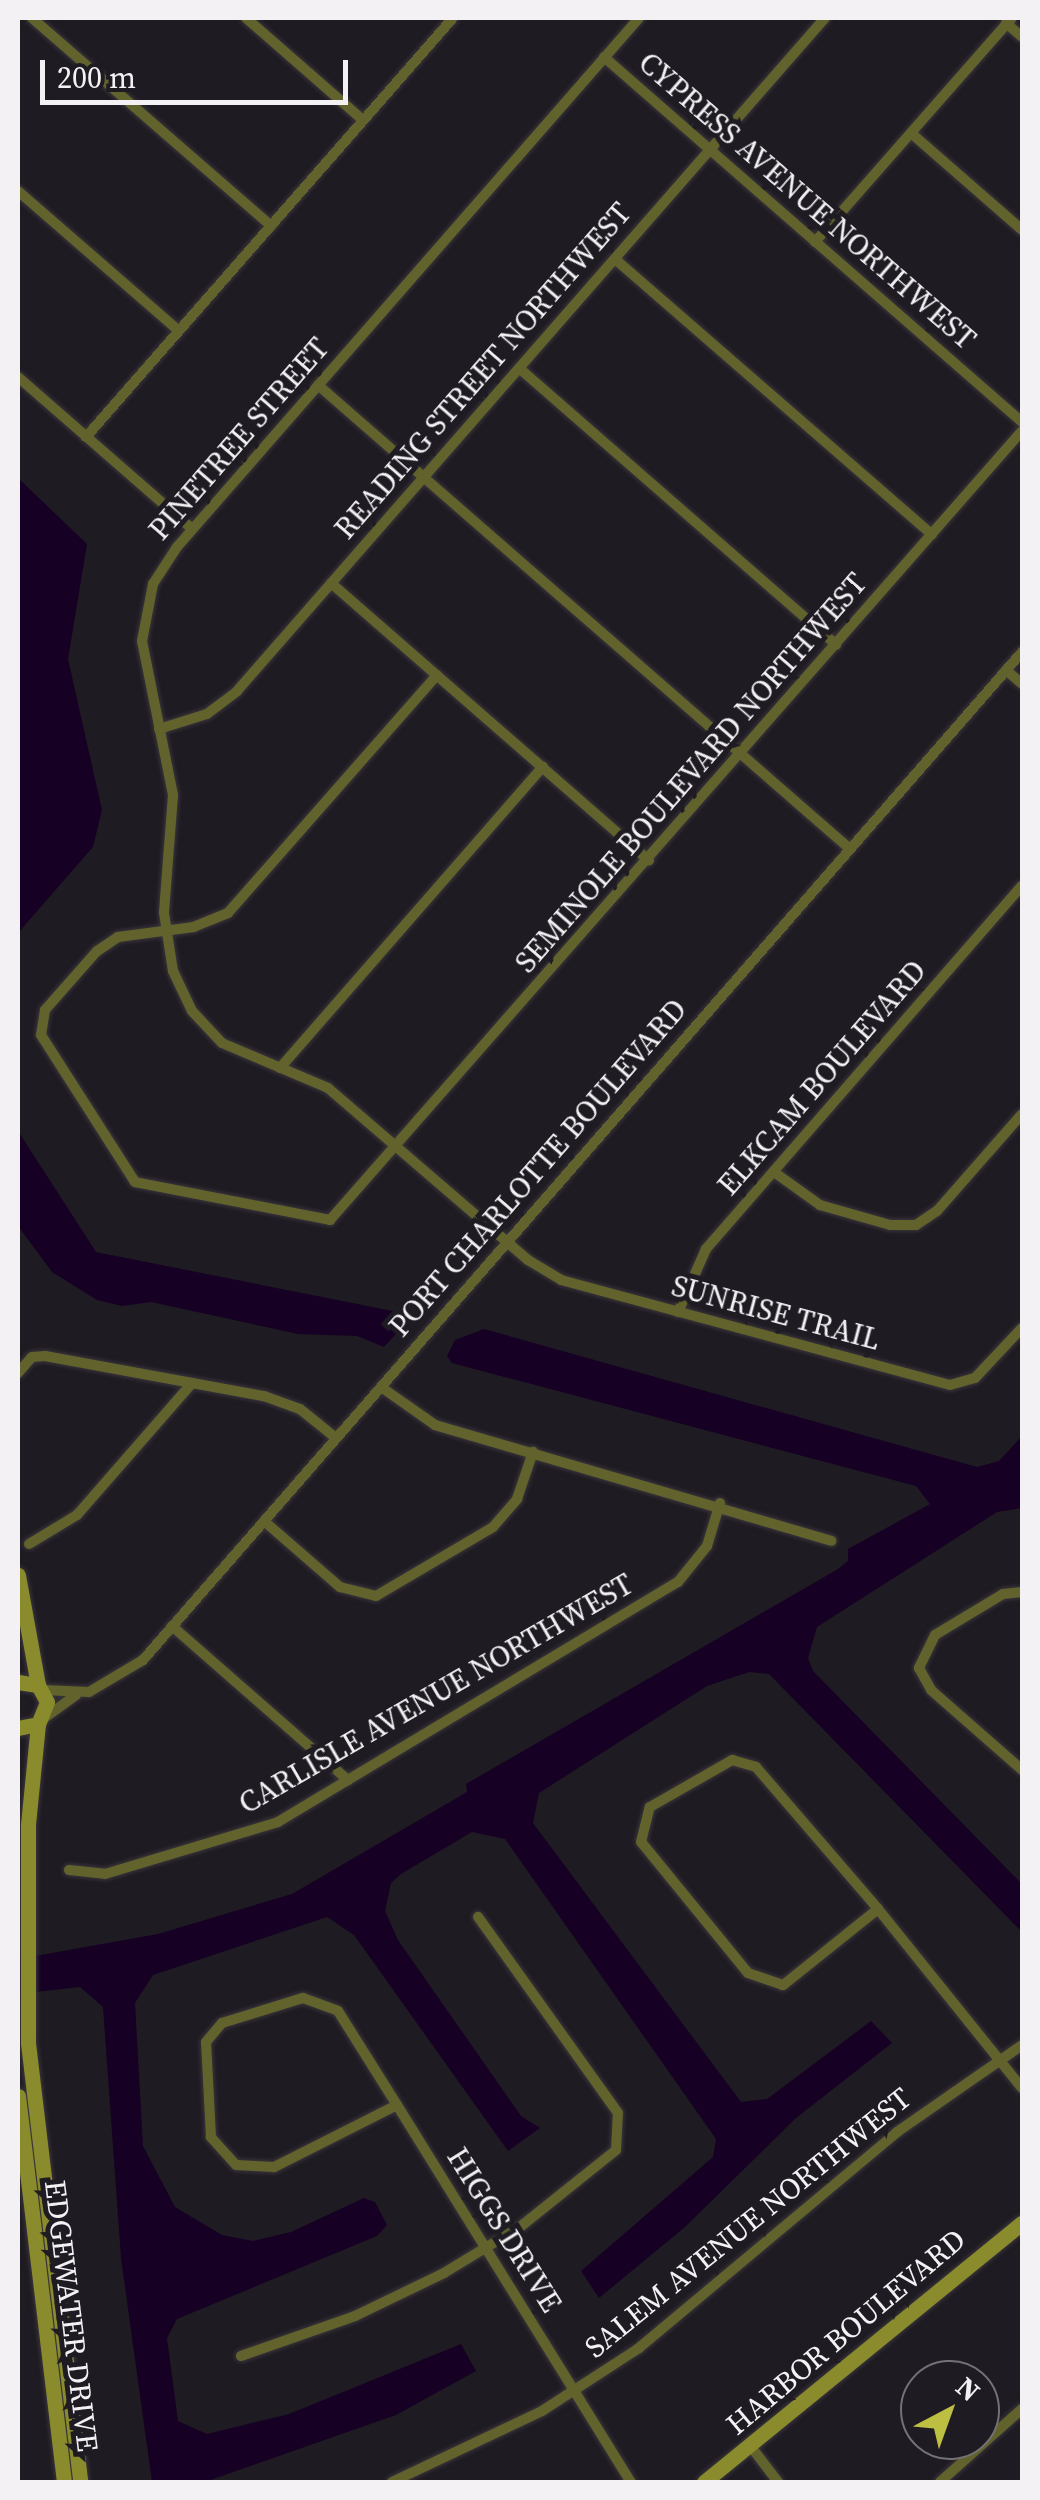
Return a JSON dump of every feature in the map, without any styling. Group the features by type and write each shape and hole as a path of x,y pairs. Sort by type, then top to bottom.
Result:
{"street":[{"path":"32,18 271,226"},
{"path":"246,18 363,120"},
{"path":"86,437 453,18"},
{"name":"PINETREE STREET","path":"507,1242 328,1088 234,1051 201,1023 178,986 165,930 174,821 143,656 145,612 160,571 192,529 639,18"},
{"name":"READING STREET NORTHWEST","path":"159,729 196,720 228,700 825,18"},
{"path":"816,242 1009,20 1022,38"},
{"name":"CYPRESS AVENUE NORTHWEST","path":"604,57 1022,422"},
{"path":"911,133 1022,230"},
{"path":"18,191 178,332"},
{"path":"614,259 932,536"},
{"path":"519,368 836,645"},
{"path":"18,377 192,529"},
{"path":"318,385 850,849"},
{"name":"SEMINOLE BOULEVARD NORTHWEST","path":"165,930 107,944 40,1022 41,1035 126,1174 147,1188 330,1220 1022,431"},
{"path":"332,583 648,860"},
{"name":"PORT CHARLOTTE BOULEVARD","path":"40,1722 76,1695 124,1676 172,1626 1022,652"},
{"path":"1006,670 1022,684"},
{"path":"165,930 206,924 228,913 437,675"},
{"path":"280,1068 543,767"},
{"name":"ELKCAM BOULEVARD","path":"678,1312 698,1258 1022,886"},
{"path":"774,1172 820,1205 890,1225 916,1225 938,1211 1022,1114"},
{"name":"SUNRISE TRAIL","path":"507,1242 561,1280 950,1385 975,1378 1022,1328"},
{"path":"18,1373 32,1357 45,1356 192,1383 289,1404 336,1438"},
{"path":"29,1544 77,1515 192,1383"},
{"path":"381,1387 435,1425 720,1503 832,1541"},
{"path":"264,1521 340,1588 376,1596 493,1528 517,1498 533,1452"},
{"name":"CARLISLE AVENUE NORTHWEST","path":"70,1870 105,1874 254,1832 348,1780 678,1582 707,1546 720,1503"},
{"path":"18,1576 40,1687"},
{"path":"1022,1592 1004,1594 935,1634 920,1668 931,1690 1022,1770"},
{"path":"172,1626 348,1780"},
{"path":"18,1682 76,1695"},
{"name":"EDGEWATER DRIVE","path":"40,1687 40,1722 31,1756 26,1996 59,2349 80,2482"},
{"path":"18,1728 40,1722"},
{"path":"878,1909 794,1979 758,1981 647,1853 643,1817 719,1764 744,1762 878,1909 1003,2058 1022,2088"},
{"path":"241,2356 355,2316 486,2248 616,2150 622,2125 478,1917"},
{"name":"HIGGS DRIVE","path":"397,2106 274,2167 236,2165 211,2137 206,2042 222,2023 316,1998 338,2010 632,2482"},
{"name":"SALEM AVENUE NORTHWEST","path":"392,2482 575,2392 686,2313 847,2172 1022,2045"},
{"name":"EDGEWATER DRIVE","path":"18,2096 64,2482"},
{"name":"HARBOR BOULEVARD","path":"704,2482 752,2448 1022,2223"},
{"path":"946,2481 1022,2409"},
{"path":"752,2448 778,2482"}],"shaded area":[{"path":"18,478 87,544 68,659 102,810 93,847 18,933"},
{"path":"18,1131 96,1252 413,1315 384,1347 357,1336 298,1334 151,1302 122,1306 97,1300 52,1272 18,1226"},
{"path":"484,1329 977,1467 999,1461 1022,1436 1022,1508 997,1512 817,1627 808,1658 813,1671 1022,1884 1022,1932 769,1674 749,1672 707,1686 539,1793 533,1823 741,2102 767,2099 871,2021 892,2043 796,2118 685,2227 599,2298 581,2271 713,2157 716,2139 505,1839 472,1832 401,1874 391,1883 385,1911 398,1940 521,2116 540,2128 508,2151 354,1935 327,1917 153,1975 135,2003 143,2146 175,2207 222,2235 253,2241 291,2232 364,2198 375,2202 387,2225 377,2236 177,2319 167,2338 178,2421 207,2434 289,2414 461,2344 476,2371 396,2415 205,2482 152,2482 121,2258 103,2007 80,1987 18,1994 18,1959 158,1934 292,1894 467,1792 466,1784 838,1569 848,1561 848,1549 930,1504 916,1486 452,1363 447,1356 455,1340"}]}
